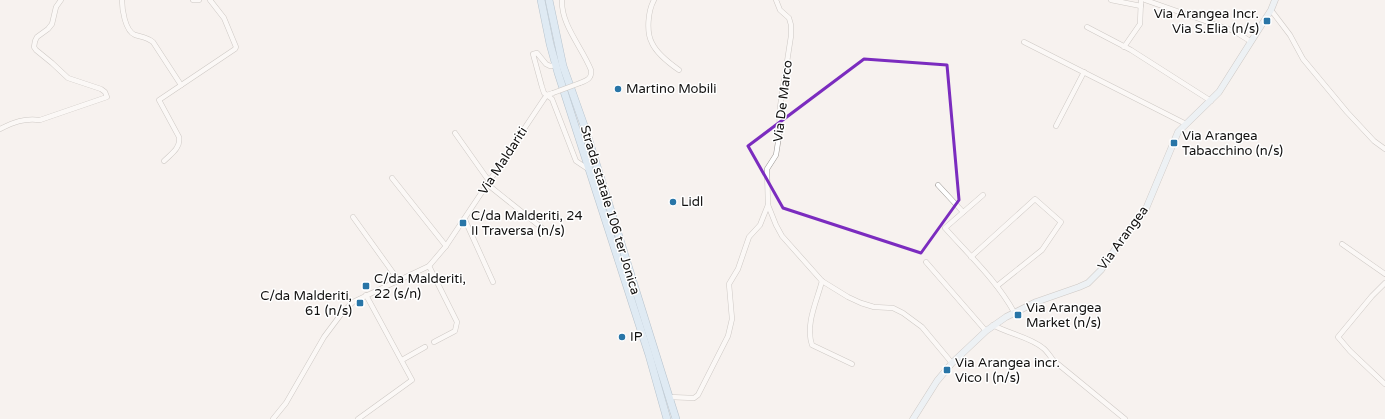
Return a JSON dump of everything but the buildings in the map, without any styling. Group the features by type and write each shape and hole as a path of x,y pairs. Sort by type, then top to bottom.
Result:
{"main road":[{"name":"Strada statale 106 ter Jonica","path":"541,0 556,65 588,169 649,355 667,419"},
{"name":"Strada statale 106 ter Jonica","path":"549,0 563,66 586,131 676,419"}],"street":[{"path":"0,129 20,120 40,120 107,97 105,92 101,89 68,78 34,47 37,37 52,24 56,7 61,0"},
{"path":"122,0 123,14 129,30 134,35 146,38 153,42 181,85"},
{"path":"193,0 199,0"},
{"path":"164,161 178,148 180,141 159,100 236,47 224,18 210,0"},
{"path":"547,95 588,80 590,77 591,70 564,18 561,7 562,0"},
{"path":"654,0 649,20 651,42 667,61 679,70"},
{"name":"Via De Marco","path":"768,205 767,169 776,155 779,136 780,107 791,36 789,18 780,10 776,0"},
{"path":"1112,0 1141,6"},
{"path":"1124,47 1140,24 1141,0"},
{"path":"1145,0 1234,32 1250,41"},
{"name":"Via Arangea","path":"913,419 937,381 952,363 986,330 1014,312 1088,283 1101,270 1124,236 1145,211 1178,132 1219,92 1271,10 1273,1"},
{"path":"1271,10 1290,35 1303,59 1347,112 1374,141 1385,149"},
{"path":"1088,27 1124,47 1211,101"},
{"path":"1024,42 1186,124"},
{"path":"556,65 550,66 546,64 537,53 533,54 544,93 554,103 576,162 588,169"},
{"path":"1056,126 1084,72"},
{"name":"Via Maldariti","path":"274,419 286,403 324,337 342,313 353,302 429,266 446,246 465,220 488,182 547,95"},
{"path":"455,133 488,182 542,228"},
{"path":"392,178 446,246"},
{"path":"938,184 963,212"},
{"path":"983,195 945,228 997,286 1006,297 1014,312"},
{"path":"971,257 1036,199 1061,222 1042,250 997,286"},
{"path":"669,397 694,398 698,395 728,336 732,319 729,284 738,269 749,237 760,225 768,205"},
{"path":"768,205 782,236 822,281 848,297 862,303 874,307 893,308 903,313 922,327 952,363"},
{"path":"353,216 399,281"},
{"path":"465,220 493,282"},
{"path":"1342,244 1385,274"},
{"path":"926,262 986,330"},
{"path":"429,266 457,322 455,331 434,342"},
{"path":"822,281 810,322 810,338 812,345 852,364"},
{"path":"1385,283 1372,296 1338,337 1350,351 1385,384"},
{"path":"358,419 412,380 366,296"},
{"path":"993,325 1038,344 1045,349 1053,360 1126,419"},
{"path":"402,360 425,347"}],"highlighted area":[{"path":"864,59 947,65 959,200 921,253 783,208 748,146"}],"place":[{"name":"Via Arangea Incr. Via S.Elia (n/s)","path":"1267,21"},
{"name":"Martino Mobili","path":"618,89"},
{"name":"Via Arangea Tabacchino (n/s)","path":"1174,143"},
{"name":"Lidl","path":"673,202"},
{"name":"C/da Malderiti, 24 II Traversa (n/s)","path":"463,223"},
{"name":"C/da Malderiti, 22 (s/n)","path":"366,286"},
{"name":"C/da Malderiti, 61 (n/s)","path":"360,303"},
{"name":"Via Arangea Market (n/s)","path":"1018,315"},
{"name":"IP","path":"622,337"},
{"name":"Via Arangea incr. Vico I (n/s)","path":"947,370"}]}
